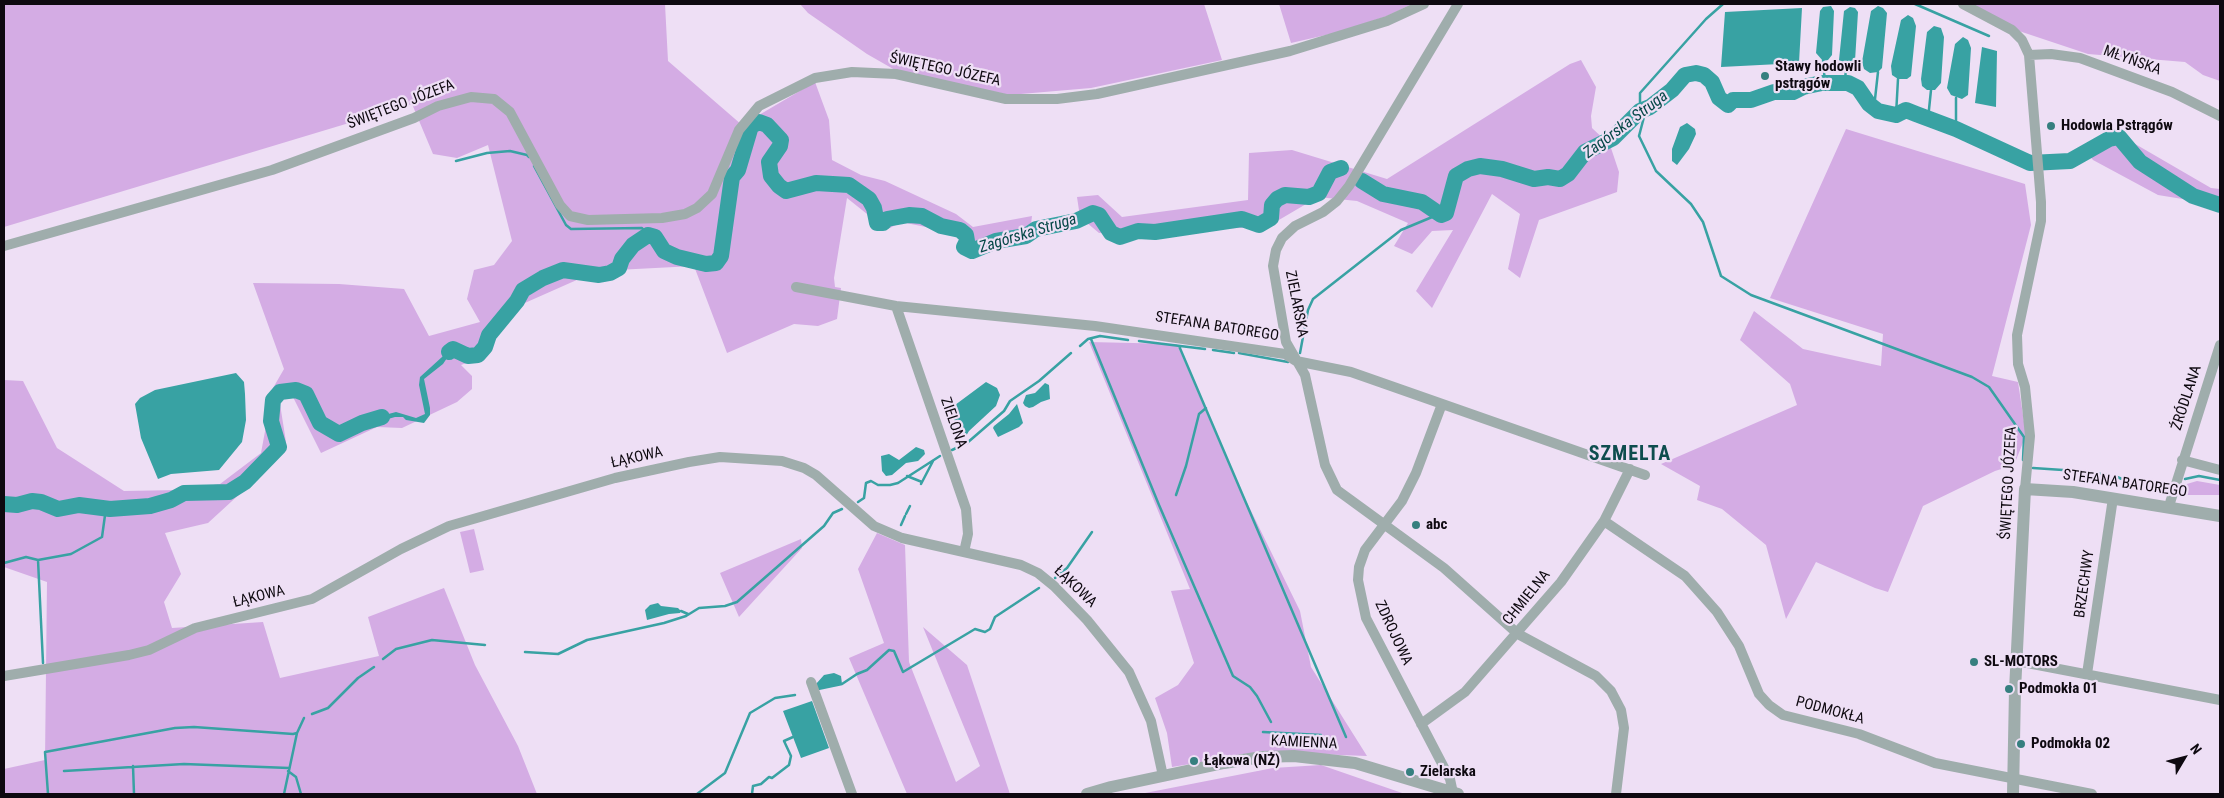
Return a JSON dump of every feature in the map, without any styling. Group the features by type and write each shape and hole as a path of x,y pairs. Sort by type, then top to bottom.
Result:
{"street":[{"name":"ŚWIĘTEGO JÓZEFA","path":"4,246 272,170 414,118 438,106 471,97 494,99 510,112 560,204 570,216 588,220 662,218 685,214 697,208 712,194 739,130 760,106 778,94 815,78 852,72 896,74 1006,99 1057,99 1098,94 1290,52 1387,22 1424,4"},
{"name":"ZIELARSKA","path":"1458,4 1349,186 1337,201 1323,212 1295,226 1282,238 1276,250 1273,266 1286,342 1305,375 1329,476 1337,490 1346,499 1385,524 1444,568 1518,634 1596,676 1611,691 1621,710 1624,728 1616,794"},
{"name":"ŚWIĘTEGO JÓZEFA","path":"1963,4 2012,30 2022,40 2029,55 2039,176 2041,221 2017,335 2018,364 2025,387 2030,436 2025,489 2013,794"},
{"name":"MŁYŃSKA","path":"2029,55 2051,54 2080,58 2172,92 2220,116"},
{"name":"STEFANA BATOREGO","path":"796,287 896,306 1035,319 1200,340 1285,354 1296,361 1351,372 1645,475"},
{"name":"ZIELONA","path":"896,306 966,509 968,534 964,552"},
{"name":"ŹRÓDLANA","path":"2168,506 2220,345"},
{"name":"ZDROJOWA","path":"1442,404 1416,473 1402,501 1365,550 1359,567 1358,580 1366,618 1450,779 1455,794"},
{"name":"ŁĄKOWA","path":"4,676 149,650 195,628 312,599 400,549 448,526 615,478 713,458 782,461 804,468 832,488 874,526 902,538 1021,565 1038,573 1054,586 1087,620 1129,672 1140,694 1158,748 1162,776"},
{"path":"2182,460 2220,470"},
{"name":"CHMIELNA","path":"1421,724 1465,692 1518,634 1561,582 1604,521 1630,469"},
{"name":"STEFANA BATOREGO","path":"2025,489 2040,489 2113,498 2220,516"},
{"name":"BRZECHWY","path":"2087,674 2113,498"},
{"name":"PODMOKŁA","path":"1604,521 1685,576 1717,612 1739,646 1759,694 1768,705 1783,715 1859,734 1935,764 2013,777 2092,794"},
{"path":"2017,661 2220,700"},
{"path":"812,682 852,794"},
{"name":"KAMIENNA","path":"1088,794 1162,776 1262,757 1302,756 1355,763 1455,794"}],"shaded area":[{"path":"4,4 665,4 668,61 742,125 815,82 829,120 832,160 861,175 885,181 956,214 973,227 1032,216 1031,224 1009,242 972,247 954,233 921,226 901,222 890,228 873,227 867,214 847,198 834,278 835,287 841,288 837,319 818,326 794,324 727,353 694,266 597,271 509,310 488,355 461,365 472,376 472,389 457,402 402,428 377,427 321,453 290,391 280,404 286,442 255,480 208,523 165,533 181,574 164,602 172,628 263,622 280,678 379,656 368,617 444,588 475,665 518,746 537,794 4,794 4,769 45,760 47,582 4,567 4,380 23,381 57,448 124,491 179,490 220,484 261,453 273,388 284,369 253,283 339,284 404,289 429,336 480,322 467,299 474,270 494,265 512,241 488,145 457,158 433,154 412,104 4,227"},
{"path":"800,4 1204,4 1222,60 1091,88 1009,95 895,70 867,54 808,13"},
{"path":"1279,4 1412,4 1387,16 1339,32 1291,43"},
{"path":"1966,4 2220,4 2220,81 2203,75 2185,62 2088,54 2010,28"},
{"path":"1831,6 1834,11 1832,55 1828,60 1823,61 1816,53 1820,11 1823,7"},
{"path":"1878,6 1887,13 1882,68 1878,72 1870,73 1864,69 1862,62 1871,11"},
{"path":"1850,7 1855,8 1858,12 1855,61 1852,65 1847,66 1839,60 1844,11"},
{"path":"1802,8 1799,63 1721,67 1725,12"},
{"path":"1908,15 1913,18 1916,26 1911,76 1907,79 1898,79 1892,75 1891,66 1901,20"},
{"path":"1934,26 1941,28 1944,37 1941,83 1935,90 1927,90 1922,86 1921,79 1927,32"},
{"path":"1963,37 1968,40 1971,48 1968,95 1962,99 1951,95 1947,88 1955,44"},
{"path":"1982,47 1997,51 1996,107 1975,103"},
{"path":"1581,60 1596,87 1591,116 1592,128 1610,145 1619,172 1617,192 1539,220 1520,278 1508,269 1520,214 1492,194 1432,308 1416,291 1453,230 1432,231 1412,254 1394,246 1408,223 1357,201 1318,197 1267,227 1099,233 1080,217 1077,197 1098,195 1122,217 1248,200 1249,153 1292,150 1387,179 1570,64"},
{"path":"1687,123 1695,129 1696,134 1689,149 1677,165 1672,161 1672,149 1680,127"},
{"path":"1846,129 2025,184 2031,225 1992,376 2018,382 2026,435 2014,465 1995,471 1923,506 1888,592 1816,562 1786,619 1766,545 1722,509 1697,500 1700,486 1661,464 1797,405 1790,384 1740,340 1754,311 1803,349 1881,366 1883,334 1770,298"},
{"path":"2118,134 2211,188 2220,189 2220,211 2213,204 2158,195 2093,160 2089,155"},
{"path":"1089,342 1177,344 1232,472 1300,611 1311,667 1367,756 1262,752 1172,767 1167,733 1155,698 1178,685 1194,663 1171,591 1190,589"},
{"path":"453,347 468,353 467,358 451,352 443,364 424,379 430,415 424,423 406,420 403,417 395,417 364,426 362,421 396,412 416,418 425,414 419,385 420,377"},
{"path":"236,373 244,382 246,420 242,442 219,470 171,474 158,479 141,438 135,404 140,398 155,390"},
{"path":"986,382 997,388 1000,395 996,406 966,436 963,436 950,412 951,408"},
{"path":"1045,383 1049,385 1050,399 1033,407 1025,406 1023,403 1026,395 1035,393"},
{"path":"1017,404 1023,423 1019,427 998,437 993,428 994,426 1009,414"},
{"path":"916,447 924,450 925,454 918,461 906,463 892,475 886,476 882,471 881,456 889,454 899,460"},
{"path":"2197,481 2220,485 2220,495 2184,495 2178,493 2180,486"},
{"path":"474,529 484,570 470,573 460,532"},
{"path":"877,533 905,545 909,662 956,782 980,766 923,627 967,665 1010,794 907,794 849,658 884,643 858,569"},
{"path":"801,539 802,548 739,617 720,573"},
{"path":"658,603 661,606 678,608 681,611 680,613 647,620 645,610 650,605"},
{"path":"834,673 841,676 842,684 818,689 816,684 824,675"},
{"path":"812,701 829,748 801,758 783,711"},
{"path":"1321,765 1405,794 1140,794 1273,768"}],"waterway":[{"path":"1723,4 1706,19 1640,93 1640,111 1644,117 1639,136 1656,171 1691,204 1703,222 1721,276 1751,295 1972,377 1989,387 2024,437 2023,460"},
{"path":"1915,4 1989,36"},
{"path":"1823,61 1825,82"},
{"path":"1844,83 1847,66"},
{"path":"1874,108 1878,72"},
{"name":"Zagórska Struga","path":"1362,181 1383,194 1422,202 1441,215 1446,213 1456,176 1468,169 1480,166 1502,169 1534,179 1548,177 1560,179 1568,174 1585,152 1613,138 1640,111 1650,107 1672,90 1685,75 1696,73 1704,75 1712,82 1719,98 1728,105 1733,100 1751,100 1774,92 1793,92 1803,87 1822,83 1848,83 1858,88 1869,104 1878,111 1896,115 1906,110 1956,129 2030,163 2070,161 2109,139 2119,137 2140,162 2193,196 2220,205"},
{"path":"1896,115 1898,79"},
{"path":"1928,119 1931,90"},
{"path":"1956,98 1956,129"},
{"name":"Zagórska Struga","path":"449,352 453,349 468,356 478,355 485,347 489,335 517,301 523,290 543,278 563,270 599,275 610,273 619,268 622,259 633,245 648,235 655,237 664,251 677,257 706,264 716,263 721,256 732,177 738,170 751,126 759,122 767,125 781,140 780,146 769,162 771,176 786,191 816,183 849,185 869,199 874,208 877,223 909,215 922,216 941,226 960,230 966,235 967,241 964,247 972,251 996,241 1026,236 1036,229 1076,221 1093,213 1099,215 1111,233 1120,237 1138,231 1155,232 1242,219 1259,225 1271,218 1272,205 1277,199 1285,195 1309,197 1319,193 1330,172 1341,168"},
{"path":"456,161 487,153 510,151 529,157"},
{"path":"534,166 566,225 571,229 642,228 648,235"},
{"path":"1300,353 1308,310 1313,299 1401,230 1437,215"},
{"path":"1080,346 1088,339 1100,336 1128,340"},
{"path":"1091,339 1159,505 1233,676 1250,687 1271,722"},
{"path":"1139,341 1205,349"},
{"path":"1179,346 1346,737"},
{"path":"1213,350 1234,353"},
{"path":"952,450 967,443 1004,411 1010,401 1039,381 1071,353"},
{"path":"1239,353 1288,362"},
{"name":"Zagórska Struga","path":"4,504 17,505 32,501 41,502 58,509 79,505 110,509 150,506 171,500 184,493 229,492 245,482 279,447 271,421 273,400 280,392 296,390 306,394 320,423 339,434 362,423 382,417"},
{"path":"1176,495 1186,466 1199,414 1206,408"},
{"path":"858,502 864,498 866,483 871,481 878,485 898,483 940,456"},
{"path":"921,484 933,461"},
{"path":"2033,468 2078,471"},
{"path":"2089,472 2107,475"},
{"path":"907,476 922,482"},
{"path":"2115,476 2140,487 2160,485"},
{"path":"2185,479 2199,476 2220,480"},
{"path":"906,514 910,506"},
{"path":"4,563 26,557 38,560 71,554 102,537 106,508"},
{"path":"525,652 558,654 587,640 664,623 686,616 699,608 725,606 737,602 824,526 833,513 842,509"},
{"path":"901,525 905,516"},
{"path":"1055,578 1067,568 1092,532"},
{"path":"38,560 43,663"},
{"path":"818,689 842,684 867,670 889,650 894,651 903,672 975,629 985,632 990,629 995,617 1039,588"},
{"path":"681,611 688,614"},
{"path":"383,659 396,649 432,640 485,645"},
{"path":"312,714 328,708 358,678 374,667"},
{"path":"697,794 725,773 750,713 775,698 795,695"},
{"path":"48,794 45,752 175,728 194,727 293,734 297,733 304,718"},
{"path":"1263,732 1321,735"},
{"path":"284,794 297,733"},
{"path":"752,794 753,786 761,784 769,777 772,778 789,765 791,756 784,741 793,737"},
{"path":"64,771 184,764 289,768"},
{"path":"133,766 134,794"},
{"path":"288,771 296,777 301,794"}],"place":[{"name":"Stawy hodowli pstrągów","path":"1765,76"},
{"name":"Hodowla Pstrągów","path":"2051,126"},
{"name":"abc","path":"1416,525"},
{"name":"SL-MOTORS","path":"1974,662"},
{"name":"Podmokła 01","path":"2009,689"},
{"name":"Podmokła 02","path":"2021,744"},
{"name":"Łąkowa (NŻ)","path":"1194,761"},
{"name":"Zielarska","path":"1410,772"}],"district":[{"name":"SZMELTA","path":"1630,455"}]}
